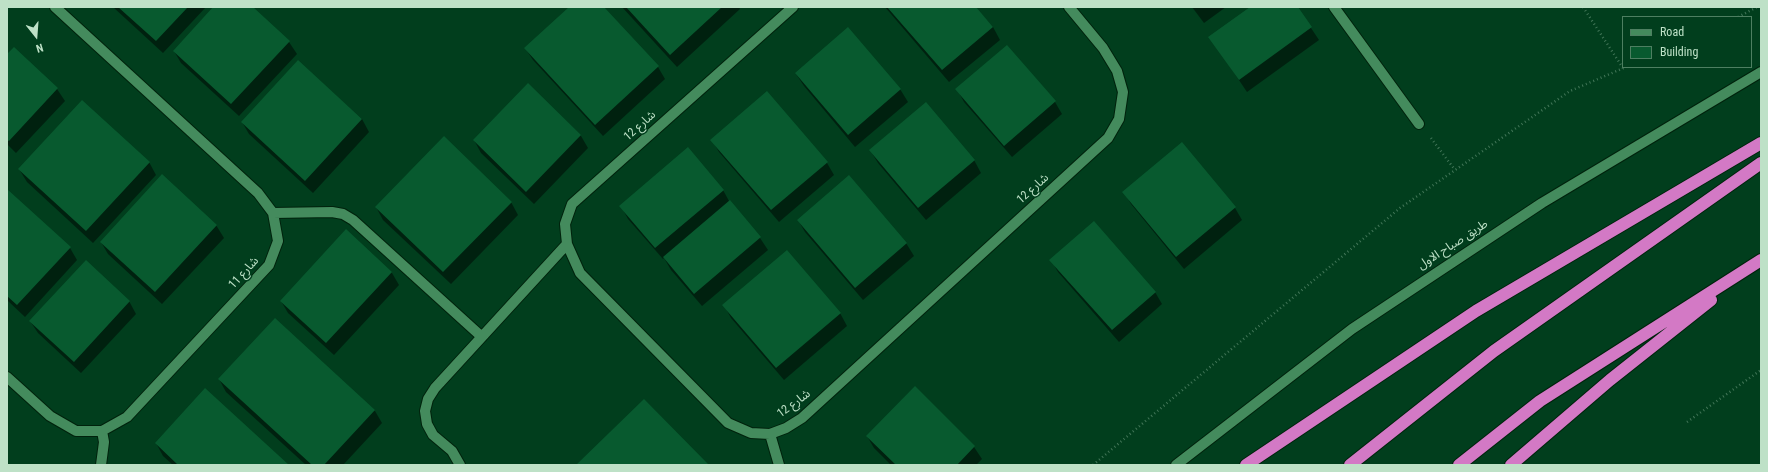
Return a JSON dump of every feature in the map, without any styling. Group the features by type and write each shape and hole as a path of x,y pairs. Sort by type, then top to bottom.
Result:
{"highway":[{"path":"1246,465 1476,311 1761,143"},
{"path":"1350,465 1494,351 1761,163"},
{"path":"1458,465 1540,401 1761,260"},
{"path":"1511,465 1610,380 1761,260"}],"street":[{"name":"شارع 11","path":"7,377 50,416 76,431 102,431 127,417 270,265 278,240 273,213 258,193 55,7"},
{"name":"شارع 12","path":"793,7 572,204 565,224 567,244 580,272 728,423 751,433 770,434 786,428 802,418 1108,138 1120,119 1123,92 1117,71 1103,48 1069,7"},
{"path":"1334,7 1419,124"},
{"name":"طريق صباح الاول","path":"1176,465 1352,329 1542,203 1761,72"},
{"path":"273,213 332,212 343,214 353,220 482,337"},
{"path":"460,465 452,451 433,435 427,424 425,411 428,399 435,388 567,244"},
{"path":"101,465 104,442 102,431"},
{"path":"770,434 779,465"}],"path":[{"path":"1584,7 1622,63"},
{"path":"1740,16 1757,7"},
{"path":"1093,465 1400,208 1570,91 1623,68"},
{"path":"1419,124 1455,170"},
{"path":"1687,422 1761,370"}],"building":[{"path":"118,7 188,7 156,41"},
{"path":"213,7 253,7 290,41 231,104 173,51"},
{"path":"569,7 604,7 659,66 595,125 524,48"},
{"path":"626,7 722,7 670,55"},
{"path":"887,7 976,7 993,27 942,70"},
{"path":"1250,7 1298,7 1312,27 1239,80 1208,37"},
{"path":"848,27 901,89 848,135 795,73"},
{"path":"1007,45 1056,101 1004,146 955,89"},
{"path":"14,47 58,88 9,141 7,140 7,54"},
{"path":"298,60 362,119 305,181 241,122"},
{"path":"528,83 581,135 526,192 473,140"},
{"path":"767,91 828,162 771,210 710,140"},
{"path":"82,100 150,162 86,231 18,169"},
{"path":"926,102 975,160 918,208 869,150"},
{"path":"444,136 512,202 443,272 375,207"},
{"path":"1182,142 1236,207 1176,257 1122,192"},
{"path":"688,147 724,190 655,248 619,206"},
{"path":"162,174 217,225 155,292 100,242"},
{"path":"849,175 907,243 855,288 797,220"},
{"path":"7,189 71,247 17,305 7,296"},
{"path":"730,200 761,237 694,294 663,257"},
{"path":"1094,221 1156,292 1112,330 1049,260"},
{"path":"346,229 392,272 326,343 280,301"},
{"path":"787,250 841,313 776,368 722,305"},
{"path":"86,260 130,301 74,362 29,321"},
{"path":"275,318 375,410 324,465 312,465 218,379"},
{"path":"915,386 975,446 957,465 896,465 866,436"},
{"path":"205,388 289,465 178,465 155,443"},
{"path":"644,399 709,465 576,465"}]}
